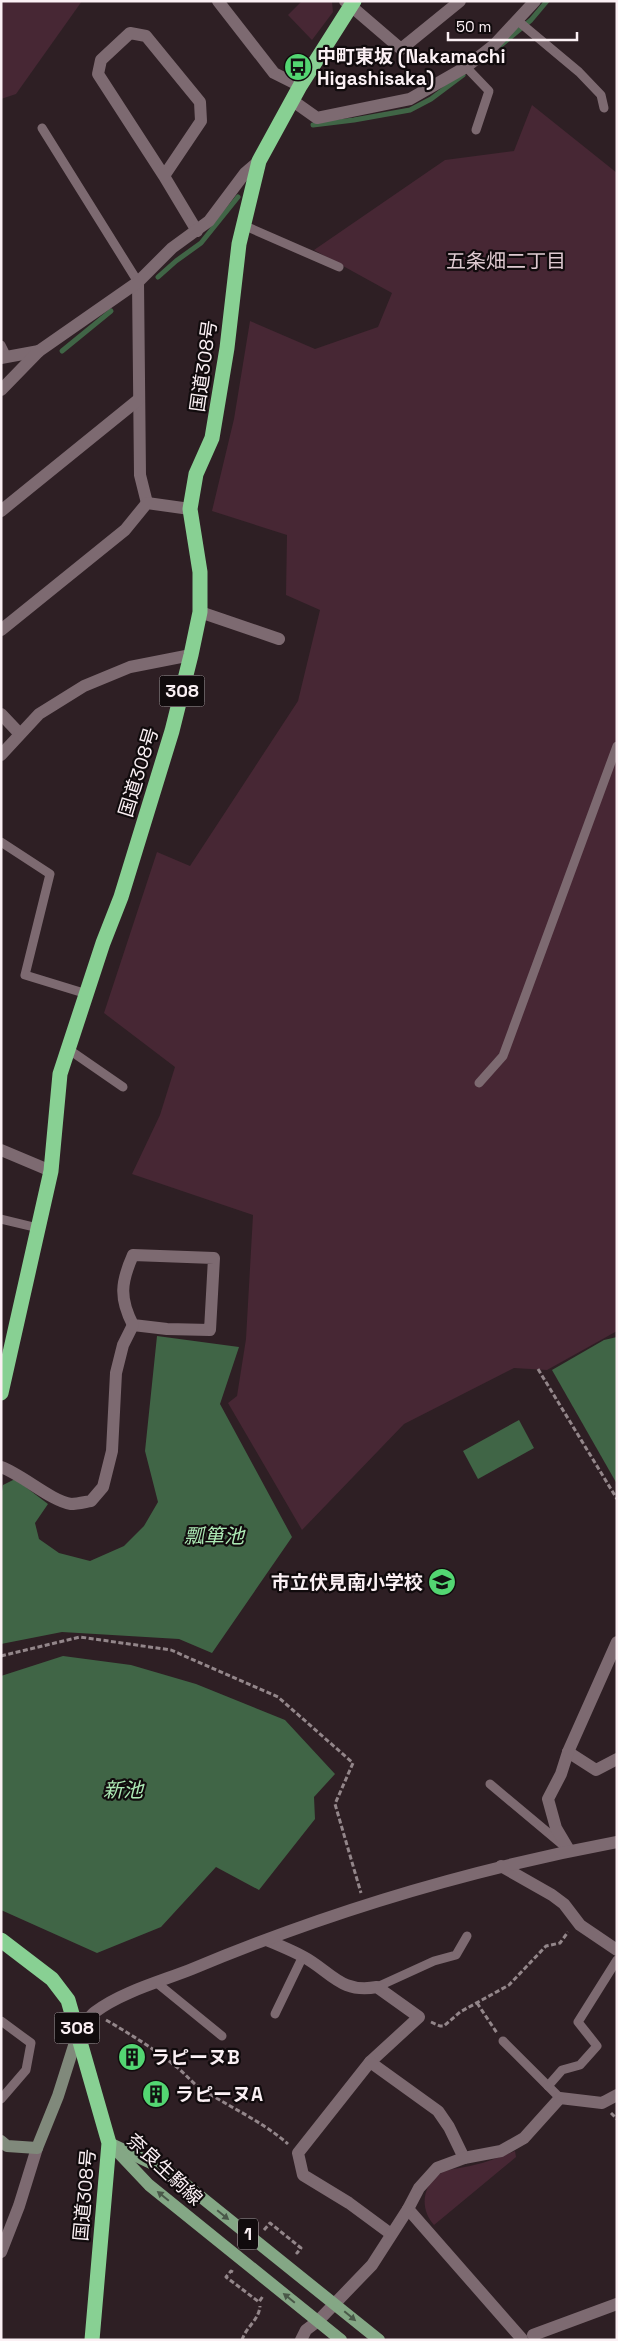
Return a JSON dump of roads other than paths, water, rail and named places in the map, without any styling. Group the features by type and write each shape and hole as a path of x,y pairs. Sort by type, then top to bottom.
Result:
{"highway":[{"name":"国道308号","path":"1,1393 51,1171 60,1074 121,897 172,731 200,612 200,572 190,510 196,474 212,438 227,348 243,224 260,161 300,86 350,3"},
{"name":"国道308号","path":"1,1940 52,1979 68,2000 79,2032 109,2143 92,2340"}],"main road":[{"name":"奈良生駒線","path":"109,2143 170,2172 379,2340"},
{"name":"奈良生駒線","path":"109,2143 148,2185 341,2340"}],"street":[{"path":"218,1 274,74 300,86"},
{"path":"350,3 401,49 460,1"},
{"path":"293,101 317,118 410,100 466,67 494,45 535,1"},
{"path":"164,176 200,121 200,102 146,36 130,33 101,60 98,74 197,231"},
{"path":"1,390 39,351 138,282 172,248 209,221 245,173 260,161"},
{"path":"1,630 125,530 146,503 140,475 138,282"},
{"path":"3,353 39,351"},
{"path":"1,511 138,400"},
{"path":"146,503 190,510"},
{"path":"200,612 278,639"},
{"path":"1,755 19,733 39,714 84,686 130,667 191,655"},
{"path":"1,714 19,733"},
{"path":"1,1150 51,1171"},
{"path":"133,1255 214,1258 210,1330 167,1329 133,1324 126,1311 122,1288 124,1276 133,1255"},
{"path":"1,1467 17,1473 58,1499 72,1504 91,1501 103,1487 112,1451 116,1374 123,1345 133,1324"},
{"path":"569,1850 556,1828 548,1799 561,1774 568,1752 617,1642"},
{"path":"568,1752 596,1770 617,1759"},
{"path":"1,2252 19,2206 37,2148 58,2096 79,2032 94,2012 125,1996 267,1940 366,1906 501,1866 569,1850 617,1842"},
{"path":"501,1866 552,1895 564,1904 577,1921 617,1950"},
{"path":"267,1940 303,1956 344,1984 361,1990 377,1987 419,2017 370,2062 298,2153 303,2175 349,2203 391,2234"},
{"path":"370,2062 438,2111 449,2127 464,2158"},
{"path":"300,2339 306,2330 318,2321 334,2302 372,2265 408,2209 419,2188 437,2168 464,2158 501,2151 524,2138 560,2098 602,2103 617,2095"},
{"path":"1,2141 7,2146 37,2148"},
{"path":"408,2209 529,2338 617,2304"}],"lane":[{"path":"518,21 579,72 601,95 604,108"},
{"path":"466,67 488,92 476,130"},
{"path":"42,128 138,282"},
{"path":"243,224 339,268"},
{"path":"479,1083 503,1056 617,746"},
{"path":"1,842 50,874 25,975 87,994"},
{"path":"68,1049 123,1086"},
{"path":"1,1219 38,1228"},
{"path":"490,1784 569,1850"},
{"path":"377,1987 434,1961 456,1955 467,1936"},
{"path":"275,2014 303,1956"},
{"path":"548,2086 562,2070 580,2065 597,2046 578,2022 617,1960"},
{"path":"157,1983 222,2036"},
{"path":"1,2021 31,2043 26,2070 1,2100"},
{"path":"503,2041 560,2098"}],"water":[{"name":"瓢箪池","path":"157,1336 239,1347 220,1404 292,1537 212,1653 179,1639 62,1632 1,1644 1,1497 3,1485 15,1479 48,1504 35,1523 39,1539 59,1553 90,1561 124,1546 144,1526 158,1502 145,1451"},
{"path":"617,1337 617,1484 552,1370 604,1340"},
{"path":"519,1420 534,1448 478,1479 463,1451"},
{"name":"新池","path":"63,1656 131,1665 196,1684 285,1720 335,1774 314,1797 315,1819 259,1890 216,1867 161,1927 97,1953 1,1910 1,1676"}],"waterway":[{"path":"501,45 531,20 547,1"},
{"path":"313,125 410,110 431,99 463,75"},
{"path":"158,277 201,243 238,197"},
{"path":"62,351 111,311"}],"place":[{"name":"中町東坂 (Nakamachi Higashisaka)","path":"298,67"},
{"name":"市立伏見南小学校","path":"442,1582"},
{"name":"ラピーヌB","path":"132,2057"},
{"name":"ラピーヌA","path":"156,2094"}],"district":[{"name":"五条畑二丁目","path":"506,261"}]}
